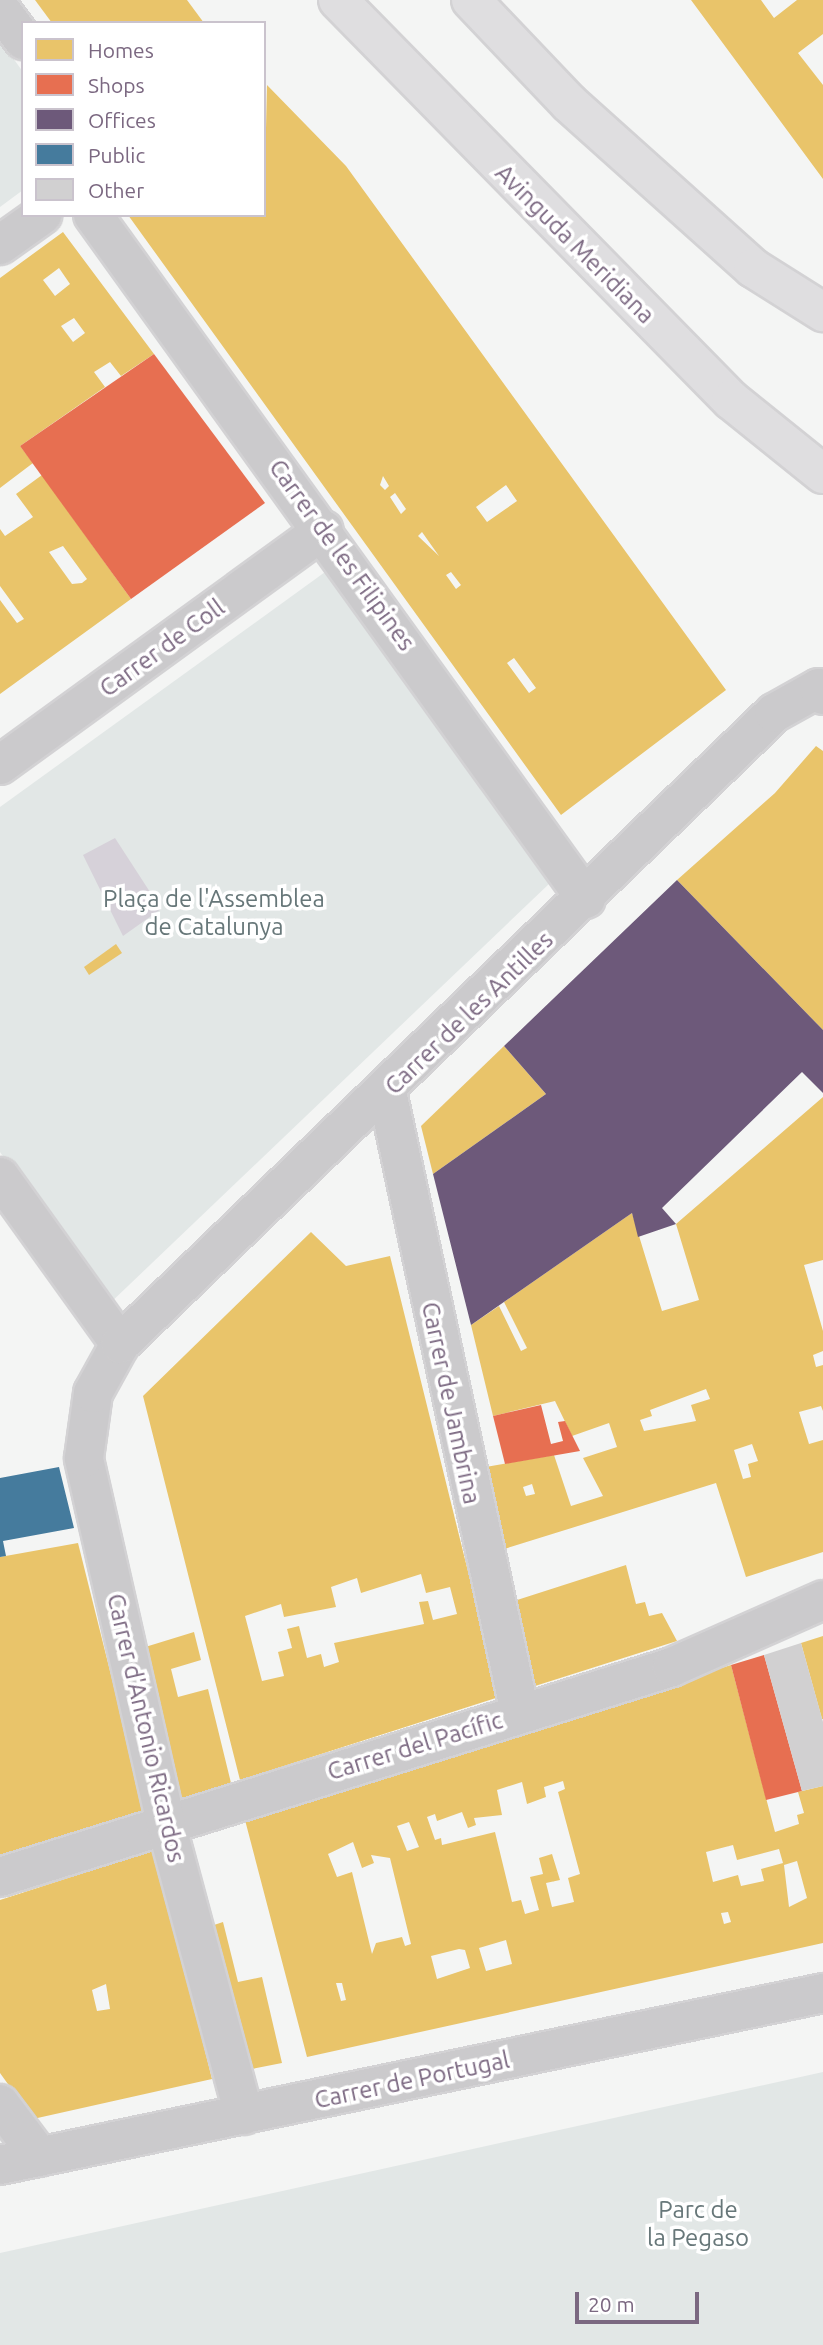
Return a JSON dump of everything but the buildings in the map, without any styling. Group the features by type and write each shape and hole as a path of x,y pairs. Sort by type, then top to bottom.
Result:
{"main road":[{"name":"Avinguda Meridiana","path":"338,0 731,400 823,474"},
{"path":"471,0 569,103 743,259 823,312"}],"street":[{"path":"0,9 21,37"},
{"path":"0,246 39,217"},
{"name":"Carrer de les Filipines","path":"94,217 324,530 586,899"},
{"name":"Carrer de Coll","path":"0,765 324,530"},
{"name":"Carrer de les Antilles","path":"120,1344 387,1092 774,713 821,691"},
{"name":"Carrer de Jambrina","path":"387,1092 520,1713"},
{"path":"8,1202 120,1344"},
{"name":"Carrer d'Antonio Ricardos","path":"120,1344 93,1393 84,1458 166,1823 244,2115"},
{"name":"Carrer del Pacífic","path":"0,1877 672,1667 823,1600"},
{"name":"Carrer de Portugal","path":"0,2165 823,1993"},
{"path":"0,2104 40,2157"}],"green space":[{"path":"0,40 21,69 21,191 0,207"},
{"name":"Plaça de l'Assemblea de Catalunya","path":"332,567 550,868 550,883 106,1307 0,1152 0,807"},
{"name":"Parc de la Pegaso","path":"823,2072 823,2345 0,2345 0,2253"}],"shaded area":[{"path":"115,838 161,909 123,936 83,855"}]}
